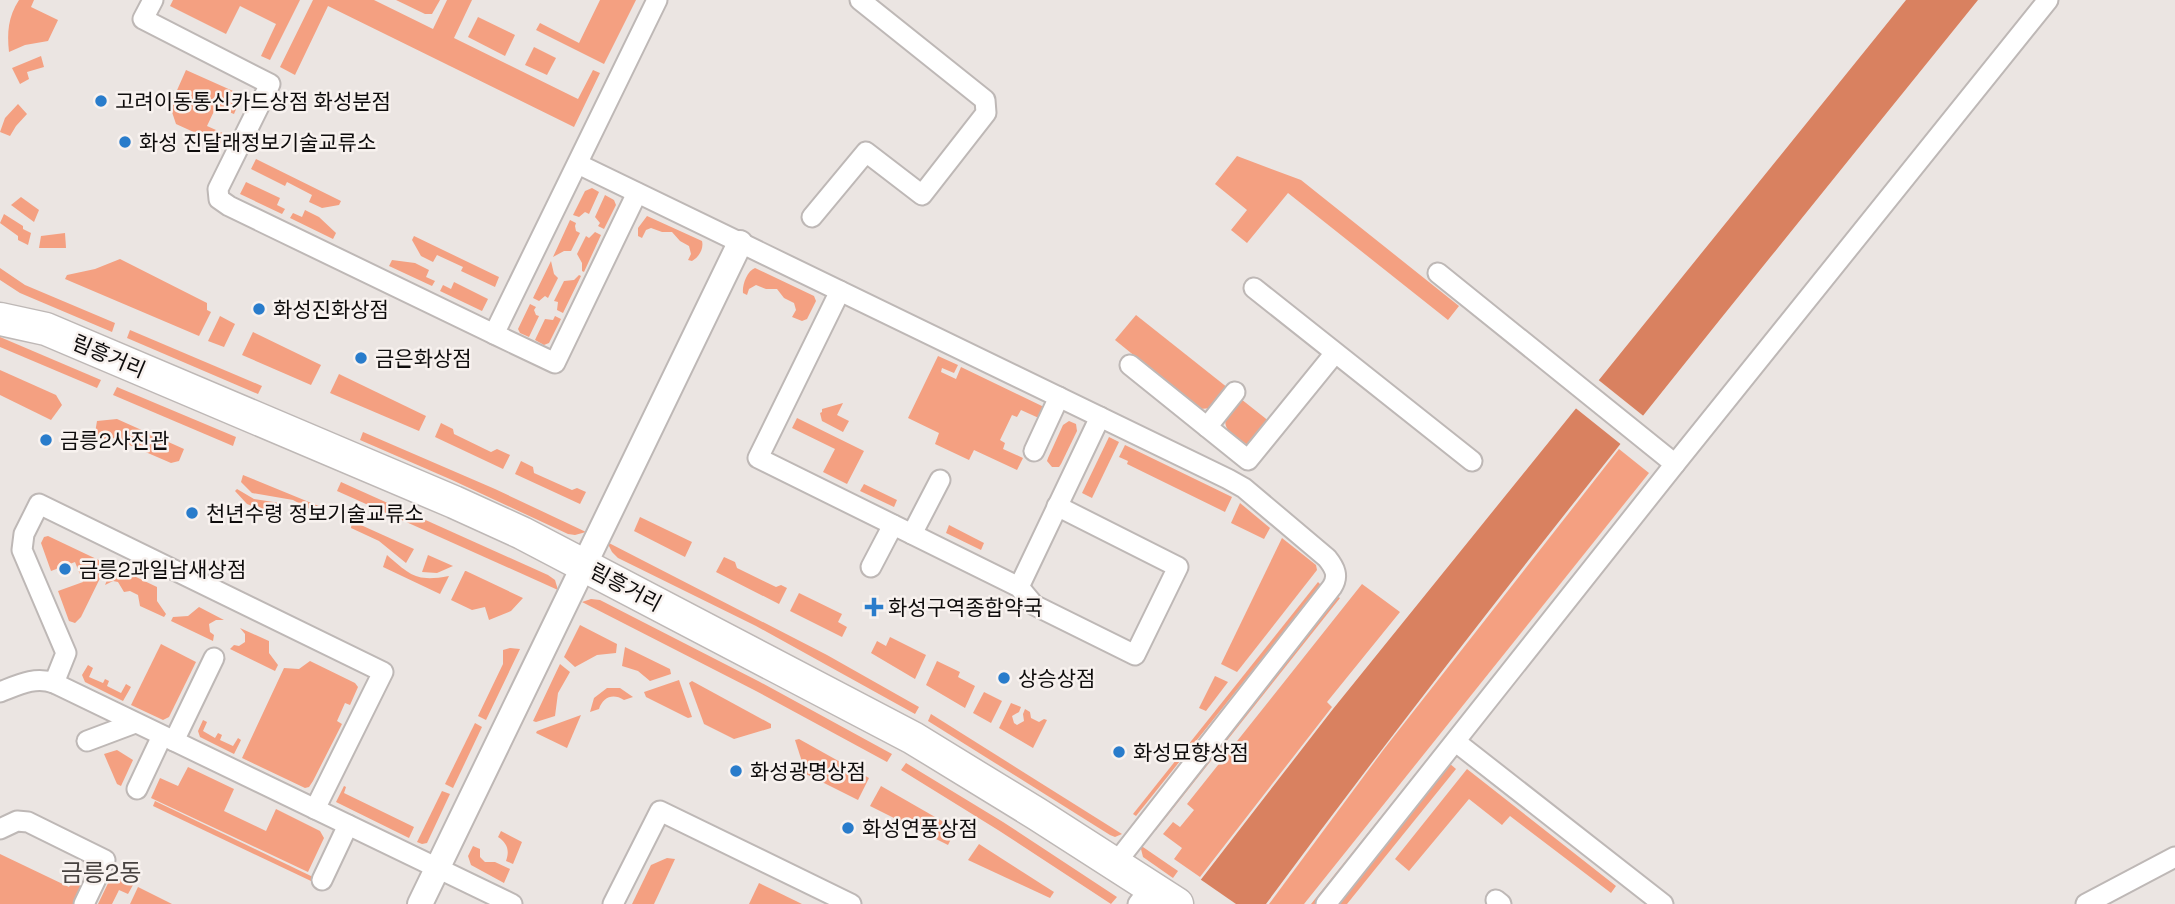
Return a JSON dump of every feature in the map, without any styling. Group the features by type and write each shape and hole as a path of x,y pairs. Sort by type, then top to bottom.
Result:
{"main road":[{"name":"림흥거리","path":"0,297 46,329"},
{"name":"림흥거리","path":"0,319 46,329 454,502 583,564 913,738 1115,863 1159,899"}],"street":[{"path":"153,0 143,19 270,84 218,189 219,199 555,363 636,193"},
{"path":"494,334 657,0"},
{"path":"812,216 866,152 922,195 986,113 985,100 860,0"},
{"path":"1326,904 2048,0"},
{"path":"578,164 1244,488 1327,558 1336,574 1332,587 1115,863"},
{"path":"420,904 740,243"},
{"path":"1438,273 1675,464"},
{"path":"1254,288 1472,461"},
{"path":"840,291 758,458 1019,587 1034,605 1135,655 1178,567 1057,506"},
{"path":"1130,365 1248,460 1335,352"},
{"path":"1208,427 1236,393"},
{"path":"1034,451 1059,397"},
{"path":"1019,587 1100,417"},
{"path":"912,534 940,480"},
{"path":"54,683 66,653 22,550 24,534 38,504 383,672 315,809"},
{"path":"871,567 893,525"},
{"path":"137,789 214,658"},
{"path":"0,692 33,680 44,679 54,683 512,904"},
{"path":"87,741 135,723"},
{"path":"1456,742 1663,904"},
{"path":"613,904 660,811 851,904"},
{"path":"0,829 17,821 27,822 104,860 83,904"},
{"path":"322,880 348,825"},
{"path":"2086,904 2175,857"}],"shaded area":[{"path":"19,0 34,0 31,7 58,20 48,41 25,45 9,52 9,25"},
{"path":"173,0 300,0 270,60 261,56 276,24 240,6 226,34 170,6"},
{"path":"313,0 374,0 433,29 447,0 472,0 454,38 578,99 593,70 600,73 574,127 328,6 295,75 280,67"},
{"path":"396,0 440,0 432,14 425,14"},
{"path":"600,0 636,0 604,64 536,30 540,23 579,43"},
{"path":"1906,0 1978,0 1528,561 1266,904 1182,904 1333,709"},
{"path":"478,17 515,35 505,56 468,37"},
{"path":"534,47 556,58 547,75 525,65"},
{"path":"41,56 44,67 27,72 29,79 20,84 12,68"},
{"path":"186,70 242,95 234,114 216,107 207,126 225,134 220,144 176,124 170,106"},
{"path":"18,104 27,114 10,136 0,132 5,118"},
{"path":"1237,156 1301,180 1459,306 1448,320 1288,193 1247,243 1231,230 1247,210 1215,184"},
{"path":"256,159 341,201 339,205 322,208 309,202 312,195 287,182 285,186 251,169"},
{"path":"246,182 280,198 277,205 285,209 282,214 240,194"},
{"path":"592,188 599,192 589,214 585,212 579,217 573,215 585,191"},
{"path":"605,195 614,200 616,205 604,229 598,226 600,223 595,217"},
{"path":"21,197 39,210 34,222 11,205"},
{"path":"305,210 319,217 336,233 333,239 290,218 293,213 302,217"},
{"path":"4,214 31,233 28,245 18,240 18,236 0,223"},
{"path":"647,216 702,241 699,255 692,261 688,260 691,254 689,246 672,232 651,228 646,230 642,238 638,236 638,228"},
{"path":"570,220 576,223 576,231 580,233 571,251 564,251 553,257"},
{"path":"595,232 601,235 584,272 577,254 586,236 589,238"},
{"path":"65,233 66,248 39,248 41,236"},
{"path":"414,236 499,277 495,287 461,271 463,267 437,255 433,262 421,256 412,240"},
{"path":"120,259 207,303 207,310 211,312 199,336 65,279 67,275 95,269"},
{"path":"392,260 415,263 429,270 426,277 435,281 432,286 389,266"},
{"path":"551,261 554,274 558,278 548,298 545,296 539,301 533,298"},
{"path":"0,268 25,285 115,323 112,332 20,293 0,280"},
{"path":"755,268 814,296 816,301 807,319 802,321 792,317 796,310 794,303 784,298 777,289 756,285 749,289 747,295 743,293 746,279"},
{"path":"581,276 563,313 557,310 558,302 554,301 564,281 574,280"},
{"path":"454,282 488,299 482,311 440,291 443,285 451,289"},
{"path":"530,304 536,307 534,310 539,316 529,337 518,329"},
{"path":"1136,315 1228,388 1212,408 1200,409 1115,340"},
{"path":"220,316 235,324 224,347 208,341"},
{"path":"555,316 561,319 549,343 544,345 535,340 545,319 553,320"},
{"path":"130,330 262,386 258,394 127,338"},
{"path":"253,332 321,365 311,385 242,355"},
{"path":"0,337 101,380 97,388 0,347"},
{"path":"938,356 958,365 954,373 942,368 941,372 956,379 961,367 1044,407 1041,419 1021,410 1017,417 1012,415 1000,440 1005,443 1003,449 1023,458 1017,470 974,450 969,460 935,444 939,433 908,418"},
{"path":"0,370 56,395 62,405 51,420 0,395"},
{"path":"339,374 426,416 419,431 330,393"},
{"path":"117,387 236,437 233,446 113,395"},
{"path":"1241,399 1270,422 1249,445 1229,431 1225,421"},
{"path":"843,403 837,415 849,421 843,432 822,421 820,413 822,409"},
{"path":"797,418 864,451 847,484 823,472 835,449 792,428"},
{"path":"117,419 184,449 179,461 171,463 113,438 100,443 94,439 97,421"},
{"path":"1069,421 1076,424 1077,431 1059,467 1052,467 1047,461 1048,458 1063,425"},
{"path":"441,423 453,429 454,434 491,452 497,449 510,455 503,469 435,437"},
{"path":"363,432 586,532 568,534 360,440"},
{"path":"1109,437 1119,442 1092,498 1082,493"},
{"path":"1125,445 1232,497 1225,512 1127,464 1128,461 1119,457"},
{"path":"1619,449 1649,473 1304,904 1269,904 1384,749"},
{"path":"521,461 533,467 534,473 572,490 577,488 586,492 580,504 515,474"},
{"path":"243,475 326,509 323,516 293,500 252,493 241,482"},
{"path":"1653,477 1656,479 1316,904 1311,904"},
{"path":"341,482 548,575 555,580 558,590 337,491"},
{"path":"864,484 897,500 894,507 860,491"},
{"path":"237,489 254,499 280,503 275,515 247,504 235,491"},
{"path":"1240,503 1270,528 1264,539 1231,523"},
{"path":"640,517 692,542 685,557 634,531"},
{"path":"352,521 414,549 406,563 379,541 351,528"},
{"path":"949,525 984,543 981,550 946,533"},
{"path":"48,536 107,564 81,617 75,623 69,621 58,591 83,582 75,562 51,571 41,543 44,537"},
{"path":"1282,538 1316,565 1317,570 1237,672 1221,664"},
{"path":"607,542 827,655 919,707 915,714 756,626 618,558"},
{"path":"387,555 415,576 449,576 440,594 383,567"},
{"path":"428,555 453,566 437,573 422,572"},
{"path":"724,557 735,562 737,568 776,587 781,585 787,588 779,604 716,572"},
{"path":"113,566 157,587 157,601 166,614 164,617 140,606 138,595 130,591 124,592 118,582 105,585"},
{"path":"465,571 523,598 511,611 489,620 485,607 472,610 451,600"},
{"path":"1318,582 1321,585 1136,816 1133,814"},
{"path":"1362,584 1400,612 1327,702 1332,707 1200,877 1174,859 1182,848 1163,834 1173,822 1180,827 1194,810 1187,804"},
{"path":"799,593 842,614 838,622 847,627 842,637 790,611"},
{"path":"1336,596 1340,598 1156,830 1152,827"},
{"path":"600,600 760,682 892,754 887,762 582,602"},
{"path":"199,607 224,620 209,624 210,632 214,635 213,641 171,621 173,617 188,616"},
{"path":"569,619 572,621 463,846 460,845"},
{"path":"580,625 617,644 616,653 597,655 575,667 564,657"},
{"path":"240,628 269,641 269,653 278,665 275,671 230,649 245,642 245,634"},
{"path":"890,637 926,655 915,679 871,653 877,641 886,646"},
{"path":"161,644 196,662 169,717 163,720 131,705"},
{"path":"625,647 670,669 671,674 650,681 638,671 622,666"},
{"path":"520,649 486,720 478,716 503,664 503,650"},
{"path":"310,661 358,687 350,705 345,703 337,721 342,724 313,781 305,788 242,758 284,668 299,669"},
{"path":"937,661 960,672 958,677 975,686 965,708 926,685"},
{"path":"560,664 570,672 558,693 555,716 533,721"},
{"path":"88,665 93,668 89,677 103,683 105,679 109,681 107,686 121,693 126,684 131,687 123,701 85,682 82,675"},
{"path":"1215,676 1228,682 1206,711 1199,708"},
{"path":"679,680 692,717 688,718 646,697 644,692"},
{"path":"692,681 771,724 771,728 734,739 704,724 689,683"},
{"path":"607,688 620,688 633,697 624,700 609,697 599,709 590,712 594,698"},
{"path":"984,692 1002,701 991,723 973,713"},
{"path":"1011,703 1021,707 1019,712 1012,716 1017,725 1024,721 1025,709 1030,712 1031,718 1039,722 1047,720 1033,748 999,728"},
{"path":"931,714 1122,834 1115,837 1110,835 928,721"},
{"path":"581,715 567,748 536,733 537,731"},
{"path":"203,720 207,722 203,731 215,738 218,733 222,735 220,740 233,746 238,738 241,740 234,754 200,737 198,731"},
{"path":"475,723 482,727 453,788 445,784"},
{"path":"799,739 869,778 858,800 806,774 795,740"},
{"path":"117,750 133,760 121,786 117,784 104,754"},
{"path":"906,763 1003,822 1117,897 1111,904 901,770"},
{"path":"1449,763 1456,769 1347,904 1335,904"},
{"path":"188,767 234,789 224,811 266,831 276,809 320,831 324,838 308,872 151,798 160,778 178,786"},
{"path":"1467,769 1616,886 1611,893 1510,816 1502,825 1469,799 1409,871 1395,859"},
{"path":"344,786 344,793 414,827 409,838 336,802"},
{"path":"881,786 956,829 948,845 870,806"},
{"path":"442,791 450,794 427,843 417,842"},
{"path":"155,801 313,877 311,881 153,806"},
{"path":"501,831 522,842 513,864 506,861 507,847 498,837"},
{"path":"979,844 1054,892 1050,898 968,860"},
{"path":"1140,845 1178,871 1173,878 1143,857"},
{"path":"473,846 480,849 480,857 485,862 495,862 510,869 504,883 471,865 468,856"},
{"path":"0,854 69,887 72,882 82,886 73,904 0,904"},
{"path":"667,858 675,859 654,904 632,904 651,865"},
{"path":"112,875 133,885 128,894 119,890 112,904 98,904"},
{"path":"759,883 802,904 749,904"},
{"path":"138,887 172,904 130,904"}],"pier":[{"path":"1596,378 1646,418 1623,446 1573,406"},
{"path":"1197,877 1236,904 1179,904"}],"place":[{"name":"고려이동통신카드상점 화성분점","path":"101,101"},
{"name":"화성 진달래정보기술교류소","path":"125,142"},
{"name":"화성진화상점","path":"259,309"},
{"name":"금은화상점","path":"361,358"},
{"name":"금릉2사진관","path":"46,440"},
{"name":"천년수령 정보기술교류소","path":"192,513"},
{"name":"금릉2과일남새상점","path":"65,569"},
{"name":"화성구역종합약국","path":"874,607"},
{"name":"상승상점","path":"1004,678"},
{"name":"화성묘향상점","path":"1119,752"},
{"name":"화성광명상점","path":"736,771"},
{"name":"화성연풍상점","path":"848,828"}],"district":[{"name":"금릉2동","path":"101,872"}]}
